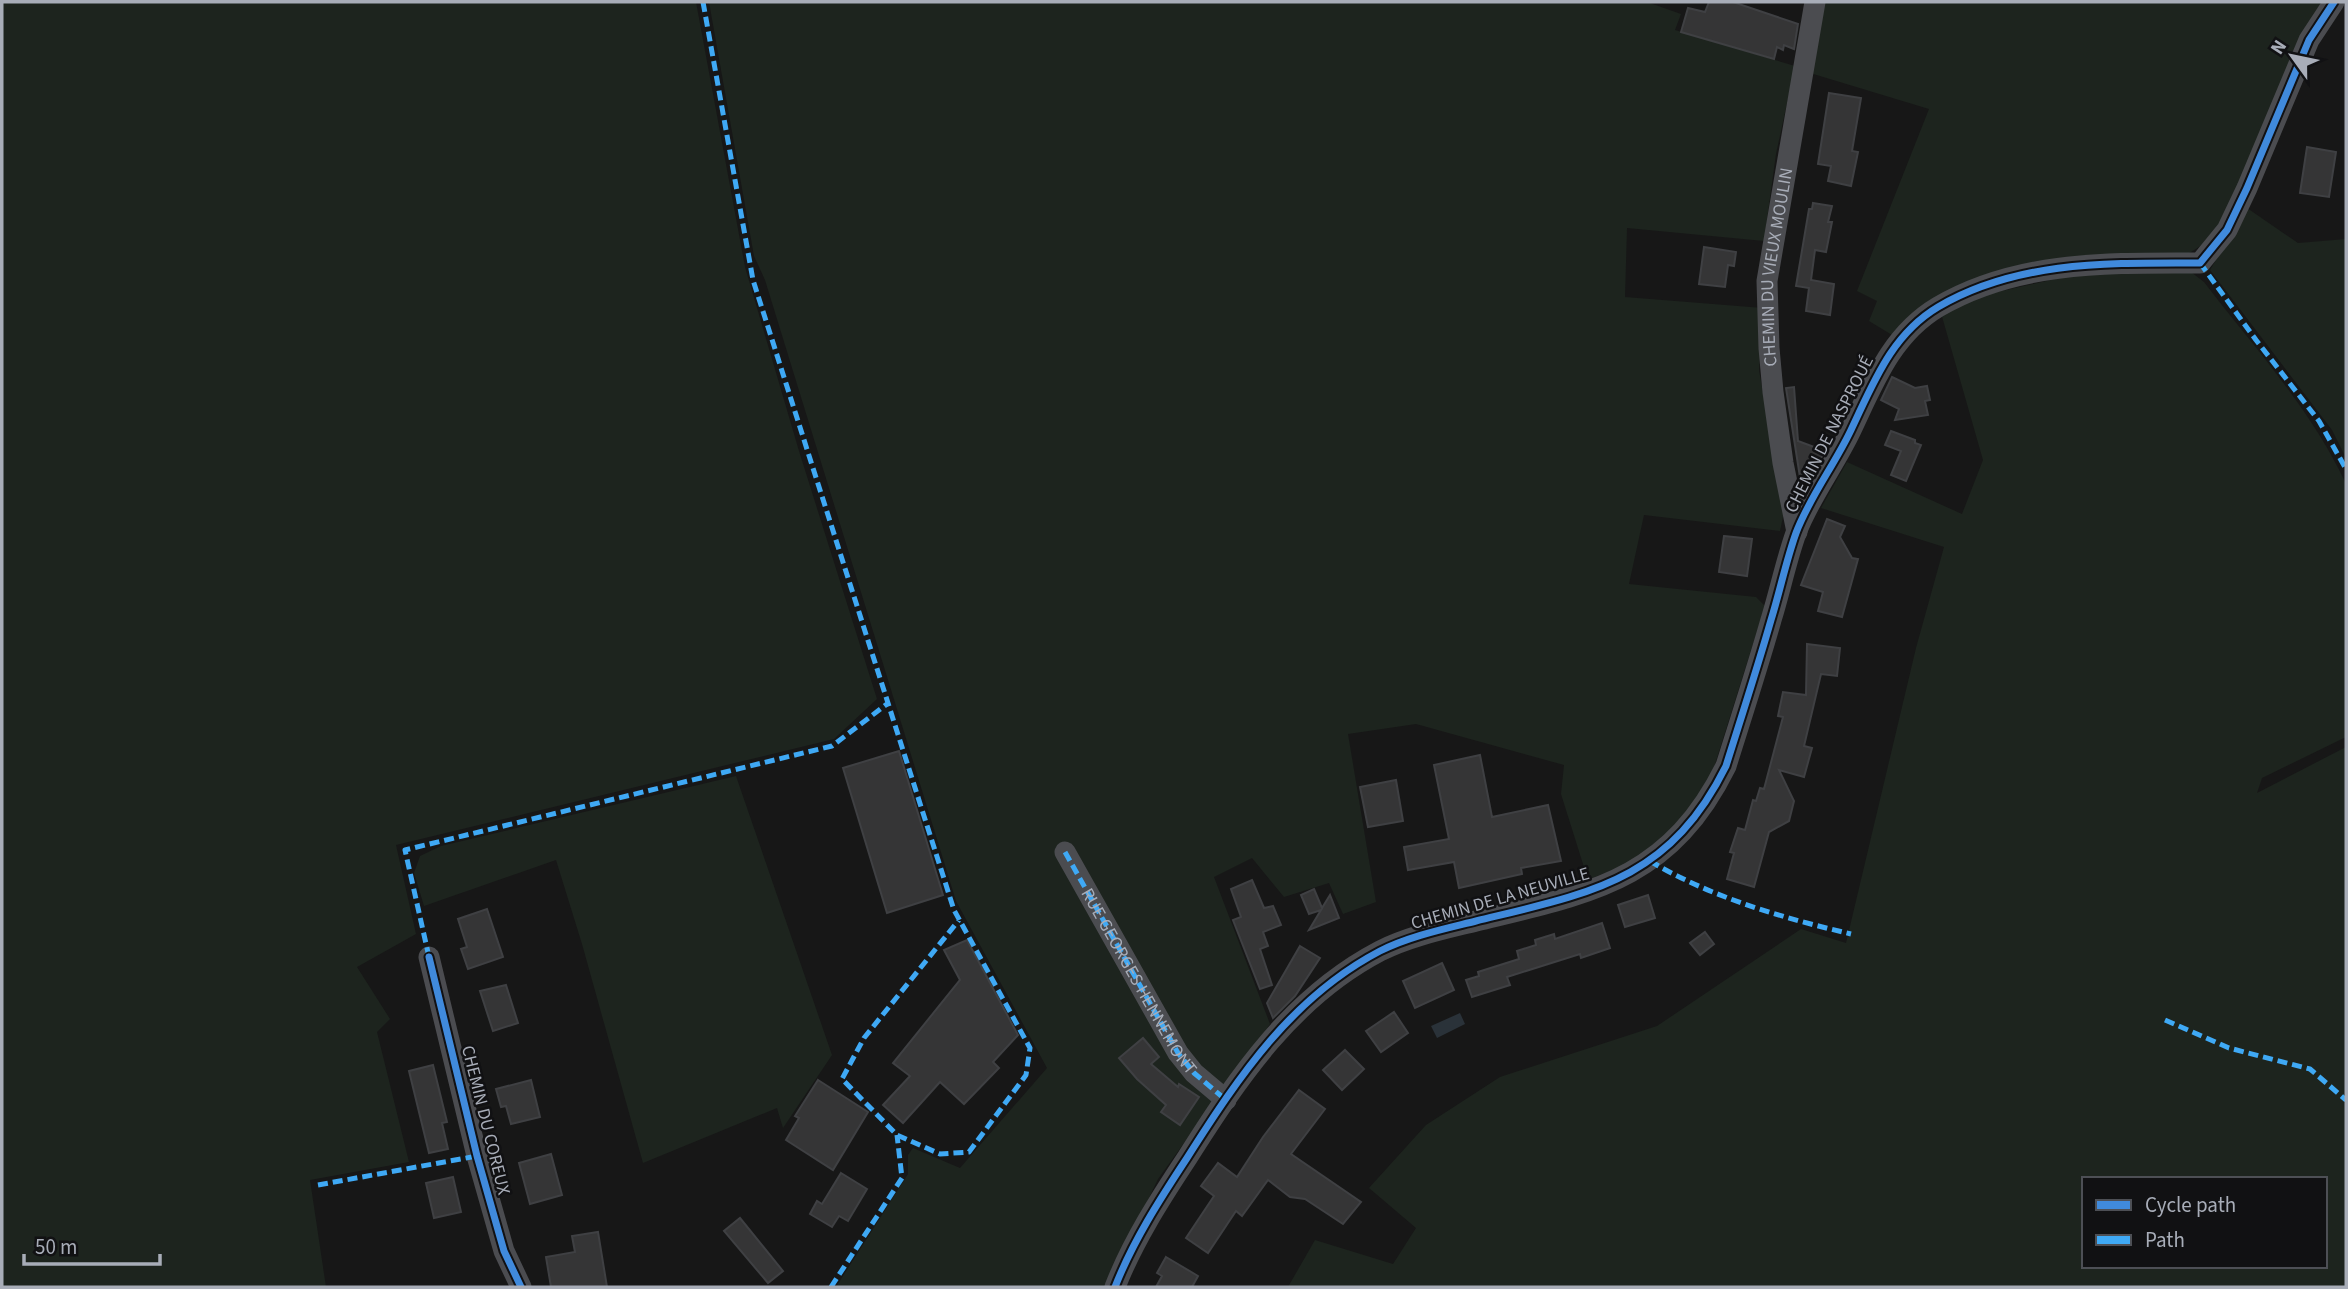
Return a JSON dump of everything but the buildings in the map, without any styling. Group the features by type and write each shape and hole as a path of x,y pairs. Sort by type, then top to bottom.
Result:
{"street":[{"name":"CHEMIN DU VIEUX MOULIN","path":"1797,532 1773,393 1767,281 1815,2"},
{"name":"CHEMIN DE NASPROUÉ","path":"1797,532 1885,360 1908,331 1935,309 1959,296 1998,281 2039,270 2088,264 2200,263 2227,230 2248,188 2309,40 2334,2"},
{"name":"CHEMIN DE LA NEUVILLE","path":"1115,1287 1155,1207 1226,1100 1275,1033 1311,998 1348,970 1383,950 1434,931 1587,892 1637,870 1671,845 1695,819 1713,793 1726,766 1797,532"},
{"name":"RUE GEORGES HENNEMONT","path":"1065,852 1178,1053 1194,1073 1226,1100"},
{"name":"CHEMIN DU COREUX","path":"429,957 477,1156 504,1251 521,1287"}],"shaded area":[{"path":"2,2 696,2 745,267 799,451 877,699 834,739 396,845 416,934 357,967 390,1019 377,1032 409,1162 310,1180 326,1287 2,1287"},
{"path":"709,2 1647,2 1681,14 1675,30 1795,66 1776,154 1764,241 1627,228 1625,297 1763,308 1759,370 1784,512 1780,531 1644,515 1629,584 1756,597 1765,606 1710,780 1679,831 1638,859 1588,880 1561,794 1564,765 1416,724 1348,734 1376,902 1343,914 1329,883 1284,897 1252,858 1214,877 1270,1024 1158,1179 1107,1287 836,1287 908,1174 908,1155 913,1148 960,1168 1047,1068 956,901 765,280 754,256"},
{"path":"1825,2 2329,2 2233,207 2210,240 2183,257 2016,269 1897,338 1869,321 1877,301 1857,291 1929,109 1810,73"},
{"path":"2247,208 2298,243 2346,239 2346,458 2332,430 2210,270"},
{"path":"2191,272 2204,282 2299,404 2346,484 2346,737 2262,778 2257,793 2346,747 2346,1287 1288,1287 1315,1240 1393,1264 1416,1228 1369,1188 1426,1125 1500,1077 1657,1026 1801,929 1846,943 1916,648 1944,547 1821,508 1847,462 1962,514 1983,460 1941,313 1975,297 2078,274"},
{"path":"736,776 832,1055 783,1128 777,1108 643,1163 556,860 424,906 414,873 420,856 441,846"},
{"path":"1460,1013 1465,1024 1437,1038 1431,1026"}],"marked path":[{"path":"703,2 753,280 954,910 1030,1048 1026,1075 969,1152 940,1154 897,1135 842,1079 864,1038 959,920"},
{"path":"2200,263 2319,421 2346,469"},
{"path":"429,957 405,850 832,746 887,704"},
{"path":"1065,852 1178,1053 1194,1073 1226,1100"},
{"path":"1650,861 1722,896 1799,921 1851,934"},
{"path":"2165,1020 2229,1048 2310,1069 2346,1100"},
{"path":"831,1287 902,1178 897,1135"},
{"path":"318,1185 477,1156"}],"cycle path":[{"path":"1115,1287 1148,1221 1227,1098 1270,1041 1320,991 1380,951 1403,941 1591,890 1623,876 1652,858 1679,835 1704,805 1726,766 1801,520 1845,443 1876,378 1896,346 1922,318 1938,307 2000,280 2066,267 2200,263 2227,230 2309,40 2334,2"},
{"path":"429,957 477,1156 504,1251 521,1287"}]}
